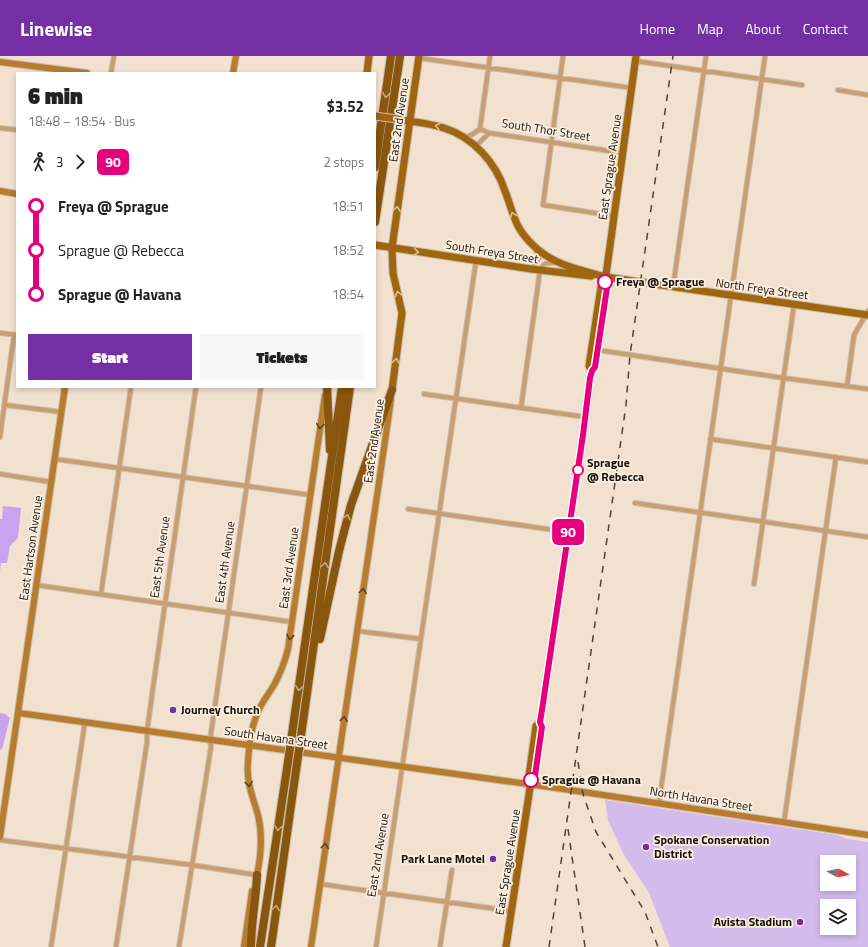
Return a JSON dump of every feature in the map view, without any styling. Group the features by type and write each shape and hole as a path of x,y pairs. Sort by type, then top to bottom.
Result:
{"highway":[{"path":"376,160 391,56"},
{"path":"376,215 400,56"},
{"path":"327,388 331,469"},
{"path":"260,947 342,388"},
{"path":"271,947 350,388"},
{"path":"303,720 339,551 351,505 392,390"},
{"path":"251,947 251,931 257,875"}],"main road":[{"path":"367,72 369,56"},
{"name":"East 2nd Avenue","path":"392,390 402,313 393,273 392,248 419,57"},
{"name":"East Sprague Avenue","path":"592,371 589,366 601,287 605,280 636,58"},
{"path":"376,116 445,128 476,146 497,173 506,191 515,221 534,247 560,263 605,280"},
{"name":"South Freya Street","path":"376,246 605,280"},
{"name":"East Sprague Avenue","path":"506,947 531,783 529,776 534,738 536,726 540,722 592,371 595,367 598,350 607,288 605,280"},
{"name":"North Freya Street","path":"605,280 867,313"}],"street":[{"path":"111,72 114,56"},
{"path":"233,72 236,56"},
{"path":"464,138 480,129 490,56"},
{"path":"563,56 543,206 614,216"},
{"path":"673,288 706,56"},
{"path":"658,803 732,296 765,56"},
{"path":"419,57 632,88"},
{"path":"636,58 703,71 802,86"},
{"path":"0,62 75,72"},
{"path":"838,90 868,95"},
{"path":"0,128 16,130"},
{"name":"South Thor Street","path":"480,129 489,133 623,153"},
{"name":"South Thor Street","path":"476,146 489,133"},
{"path":"0,191 16,194"},
{"path":"531,269 539,257 534,247"},
{"name":"East 2nd Avenue","path":"376,947 476,261"},
{"path":"521,408 540,270 547,262 560,263"},
{"path":"754,584 794,305"},
{"path":"847,386 854,335 867,313"},
{"path":"0,333 16,335 0,437"},
{"path":"598,350 783,378 868,389"},
{"name":"East Hartson Avenue","path":"0,837 65,388"},
{"path":"102,594 131,388"},
{"name":"East 5th Avenue","path":"116,947 196,388"},
{"name":"East 4th Avenue","path":"210,740 261,388"},
{"name":"East 3rd Avenue","path":"250,745 252,728 257,713 284,666 288,649 327,388"},
{"name":"East 2nd Avenue","path":"339,758 392,390"},
{"path":"424,394 585,417"},
{"path":"5,405 61,412"},
{"path":"710,439 868,462"},
{"path":"784,822 836,458"},
{"path":"55,459 310,495"},
{"path":"0,474 51,482"},
{"path":"635,503 868,537"},
{"path":"408,509 568,532"},
{"path":"36,585 292,622"},
{"path":"357,630 421,639"},
{"name":"South Havana Street","path":"19,713 339,758 531,783"},
{"path":"51,947 85,722"},
{"path":"179,947 210,755 210,740"},
{"path":"244,947 252,894 257,875 261,842 261,831 258,815 251,795 248,777 250,745"},
{"path":"311,947 328,822 339,758"},
{"name":"North Havana Street","path":"531,783 868,835"},
{"path":"0,840 257,875"},
{"path":"440,947 452,870"},
{"path":"320,884 511,911"}],"shaded area":[{"path":"3,506 21,508 18,538 10,546 7,563 1,563 0,571 0,519 2,519"},
{"path":"0,713 5,714 10,718 2,749 0,750"},
{"path":"605,800 837,835 847,839 868,842 868,947 670,947 649,893 623,853 608,820"}],"railway":[{"path":"549,947 626,405 630,355 673,56"},
{"path":"578,762 583,794 596,832 645,912 658,947"},
{"path":"568,829 585,947"}],"bus line":[{"name":"90","path":"531,780 535,776 542,727 540,722 583,435 590,378 595,367 607,288 605,282"}],"place":[{"name":"Freya @ Sprague","path":"605,282"},
{"name":"Sprague @ Rebecca","path":"578,470"},
{"name":"Journey Church","path":"173,710"},
{"name":"Sprague @ Havana","path":"531,780"},
{"name":"Spokane Conservation District","path":"646,847"},
{"name":"Park Lane Motel","path":"493,859"},
{"name":"Avista Stadium","path":"800,922"}]}
